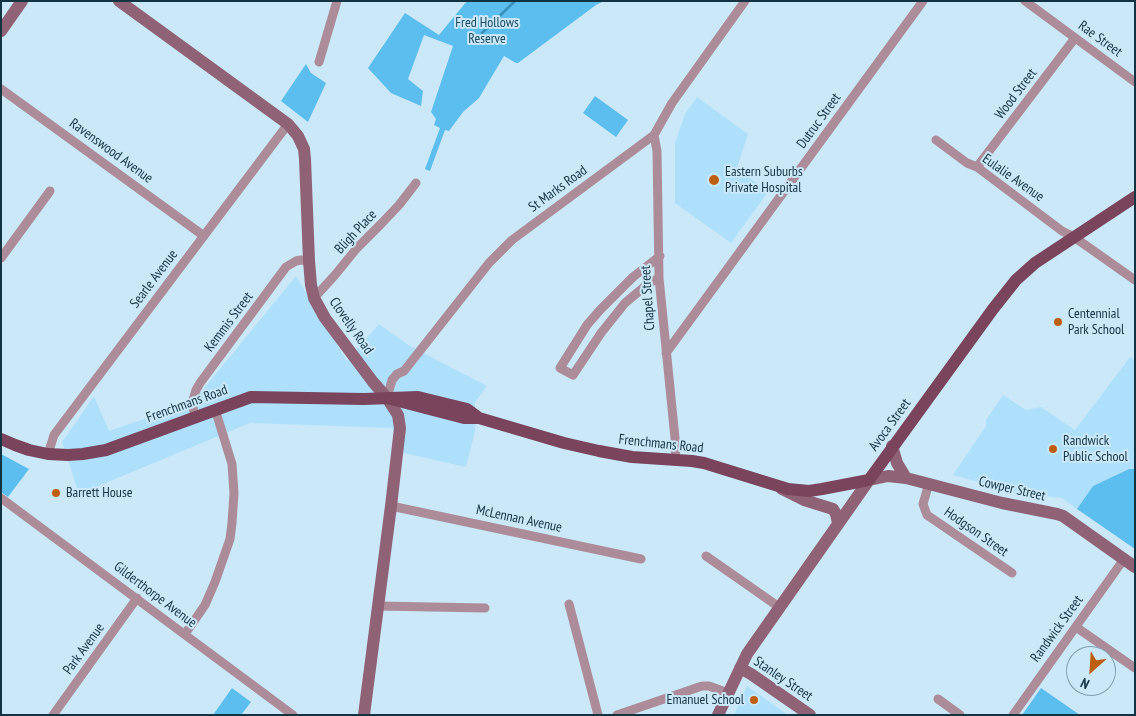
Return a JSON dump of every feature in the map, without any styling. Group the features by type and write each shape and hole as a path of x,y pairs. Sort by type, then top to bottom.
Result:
{"main road":[{"name":"Avoca Street","path":"869,480 892,446 1016,280 1035,263 1135,197"},
{"name":"Frenchmans Road","path":"1,439 30,450 48,454 68,455 106,450 251,396 387,398 464,418 479,418 564,443 599,451 632,457 704,463 788,489 822,490 869,480"}],"street":[{"path":"1,30 22,1"},
{"name":"Clovelly Road","path":"119,1 288,124 298,136 304,149 308,260 314,298 325,318 398,415 400,428 364,715"},
{"path":"319,62 337,1"},
{"name":"St Marks Road","path":"387,398 392,380 397,374 404,371 489,263 512,240 654,135 672,103 744,1"},
{"name":"Dutruc Street","path":"666,353 923,1"},
{"name":"Rae Street","path":"1025,1 1135,82"},
{"name":"Wood Street","path":"977,167 1075,38"},
{"name":"Ravenswood Avenue","path":"1,89 204,236"},
{"name":"Searle Avenue","path":"48,454 54,435 288,124"},
{"name":"Chapel Street","path":"654,135 657,151 659,278 675,440 675,460"},
{"name":"Eulalie Avenue","path":"936,140 967,163 977,167 1062,231 1074,237 1135,280"},
{"name":"Bligh Place","path":"314,298 335,276 357,248 399,205 416,183"},
{"path":"1,258 50,191"},
{"path":"659,278 649,283 625,303 601,332 573,375 560,368 587,325 600,310 632,277 660,256"},
{"name":"Kemmis Street","path":"195,417 192,403 200,384 286,267 296,261 308,260"},
{"path":"185,634 204,605 215,582 230,538 234,493 232,464 216,409"},
{"path":"892,446 897,464 906,478"},
{"name":"Cowper Street","path":"869,480 888,476 906,478 1002,503 1063,516 1135,567"},
{"name":"Avoca Street","path":"718,715 747,654 869,480"},
{"name":"Hodgson Street","path":"929,483 923,504 927,514 1012,574"},
{"path":"772,485 804,500 833,509 838,523"},
{"name":"Gilderthorpe Avenue","path":"1,498 293,715"},
{"name":"McLennan Avenue","path":"391,506 641,559"},
{"path":"706,556 779,608"},
{"name":"Randwick Street","path":"1013,715 1124,559"},
{"name":"Park Avenue","path":"53,715 137,598"},
{"path":"569,604 598,715"},
{"path":"378,606 485,608"},
{"path":"1076,627 1135,668"},
{"name":"Stanley Street","path":"740,668 810,715"},
{"path":"617,715 702,686 709,686 728,693"},
{"path":"938,699 960,715"}],"shaded area":[{"name":"Eastern Suburbs Private Hospital","path":"697,97 748,134 737,168 768,192 731,243 675,203 675,143 685,114"},
{"path":"296,276 347,361 379,324 410,346 487,386 475,402 475,431 466,467 404,453 392,428 250,423 79,494 62,442 94,396 109,431 192,403"},
{"name":"Randwick Public School","path":"1130,357 1135,360 1135,469 1129,469 1093,486 1077,509 1062,498 1023,494 953,475 986,426 986,420 1003,395 1026,410 1041,407 1075,430"},
{"name":"Emanuel School","path":"747,686 788,715 734,715"}],"green space":[{"name":"Fred Hollows Reserve","path":"467,1 604,1 518,63 504,56 479,98 463,112 449,131 445,130 430,171 425,169 440,128 434,125 436,119 431,112 453,46 424,35 408,79 423,91 421,106 391,93 368,68 405,13 439,35"},
{"path":"306,64 311,73 326,83 308,122 281,101"},
{"path":"595,96 628,120 616,137 583,113"},
{"path":"1,454 29,469 8,497 1,492"},
{"path":"1129,469 1135,469 1135,549 1077,509 1093,486"},
{"path":"232,688 251,702 241,715 213,715"},
{"path":"1041,688 1080,715 1022,715"}],"waterway":[{"path":"482,33 515,1"}],"place":[{"name":"Eastern Suburbs Private Hospital","path":"714,180"},
{"name":"Centennial Park School","path":"1058,322"},
{"name":"Randwick Public School","path":"1053,449"},
{"name":"Barrett House","path":"56,493"},
{"name":"Emanuel School","path":"754,700"}]}
